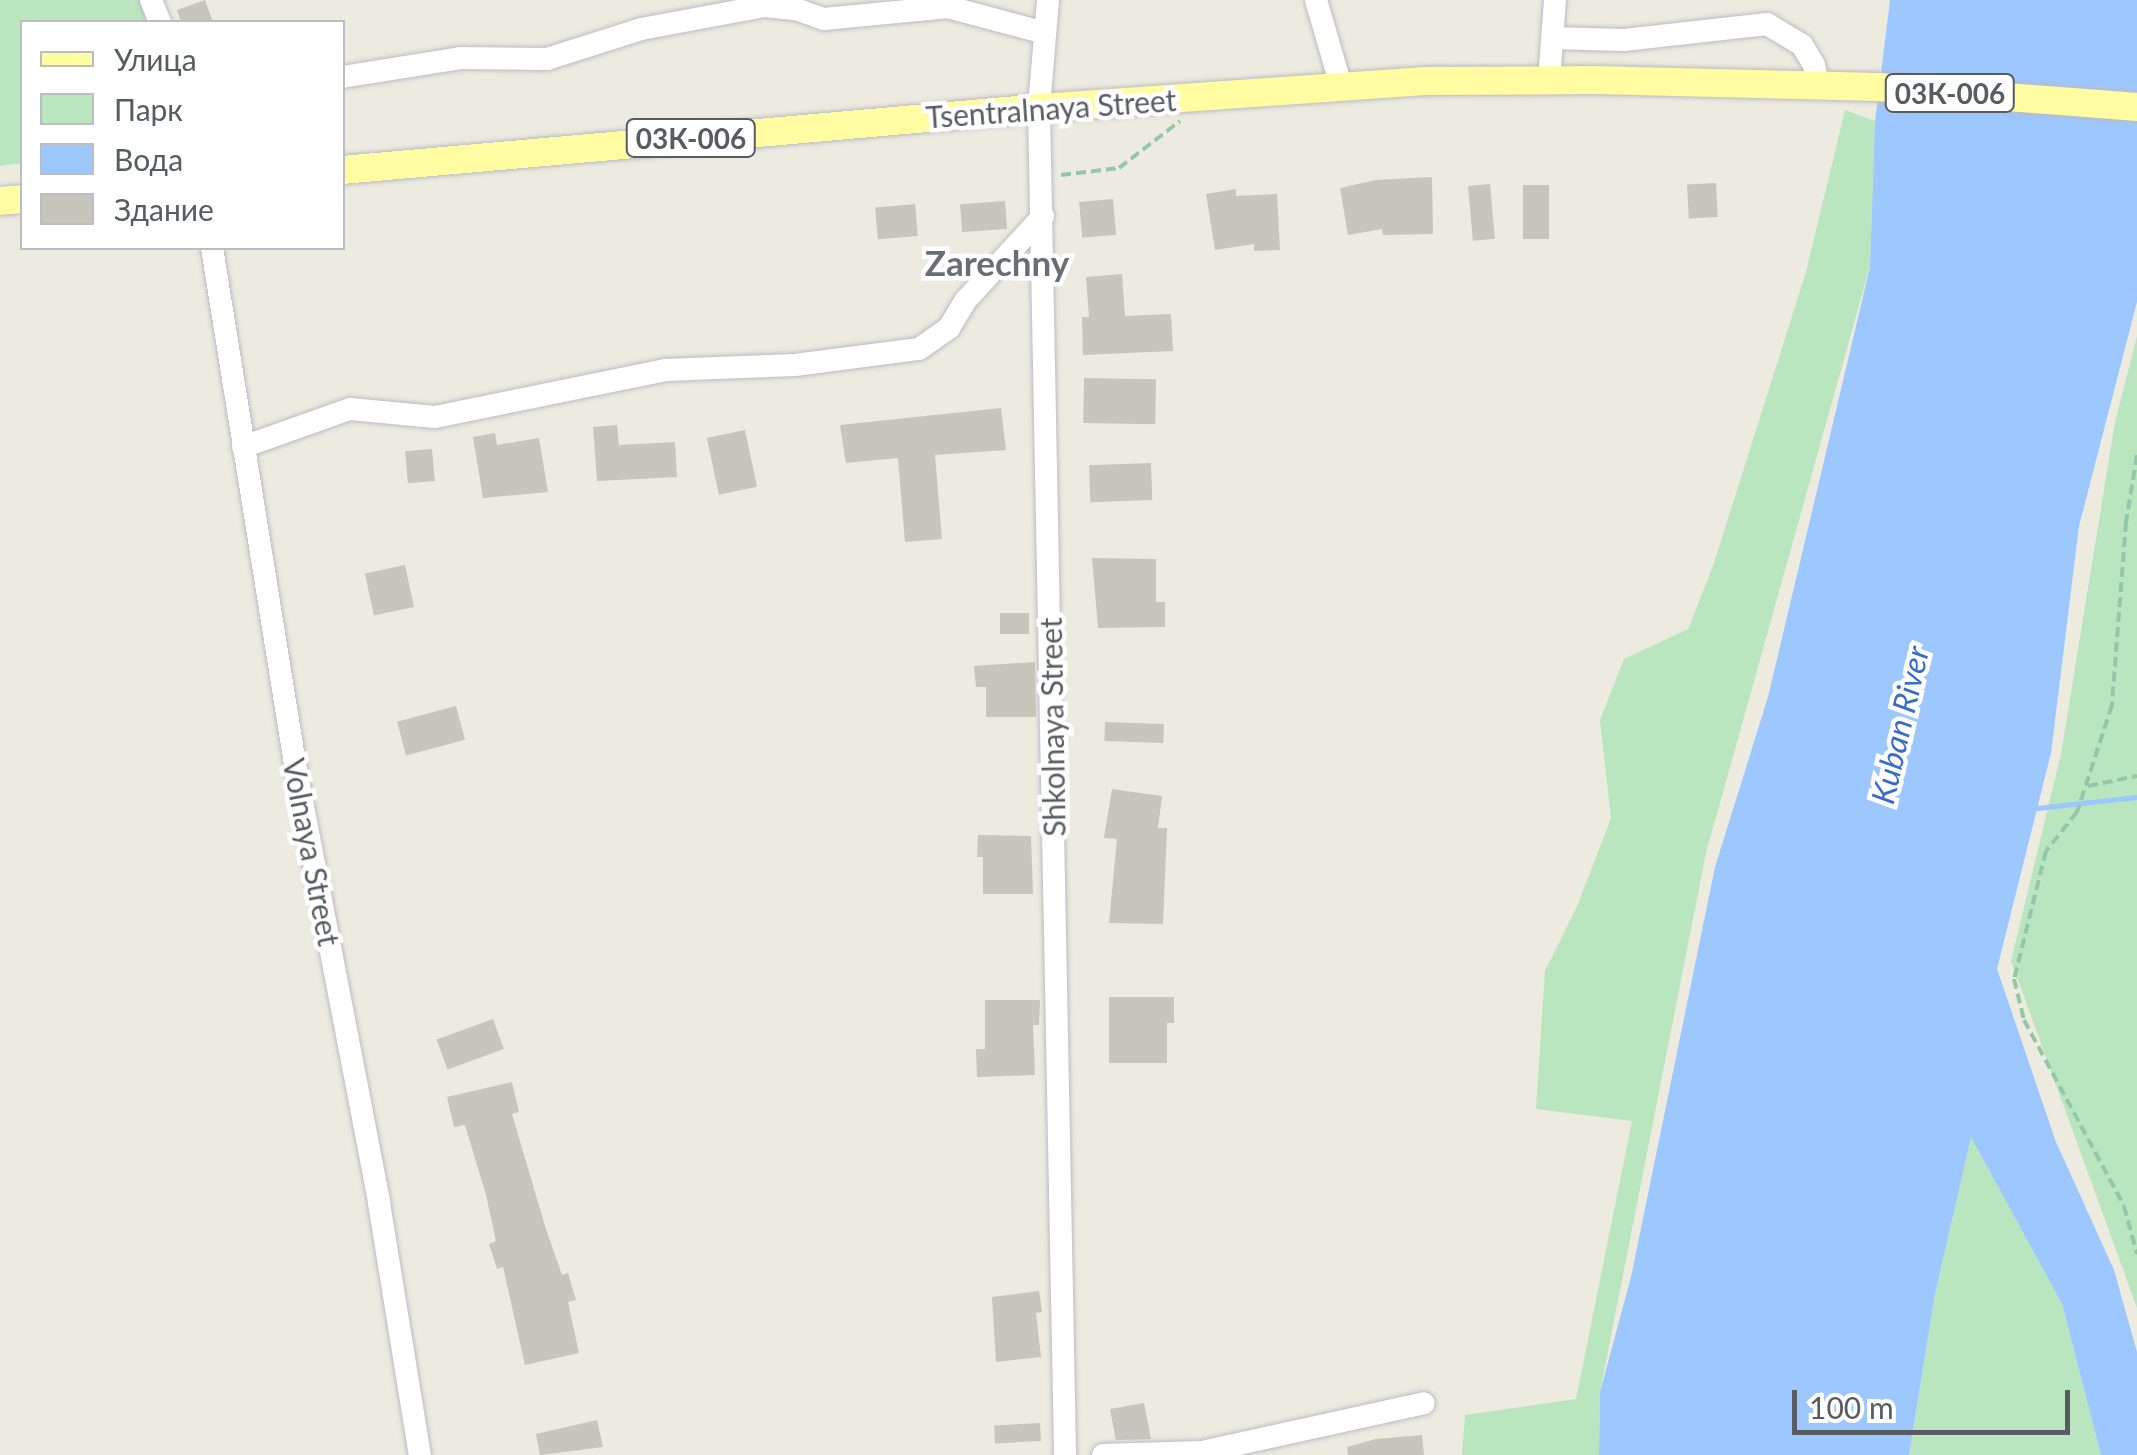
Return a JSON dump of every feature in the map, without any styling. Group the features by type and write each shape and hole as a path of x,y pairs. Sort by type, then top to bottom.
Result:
{"main road":[{"name":"Tsentralnaya Street","path":"345,170 1039,108 1341,86 1549,80 1818,85"},
{"name":"03К-006","path":"1818,85 2137,107"}],"street":[{"name":"Shkolnaya Street","path":"1048,0 1039,108 1065,1455"},
{"path":"1316,0 1341,86"},
{"path":"1549,80 1555,0"},
{"path":"345,77 460,58 547,59 641,28 764,6 796,9 824,19 948,7 1045,32"},
{"path":"1552,38 1624,40 1767,24 1802,45 1814,65 1818,85"},
{"path":"243,447 350,409 435,417 666,370 794,365 919,349 949,328 966,300 1043,216"},
{"name":"Volnaya Street","path":"212,250 296,770 379,1203 420,1455"},
{"path":"1102,1455 1202,1452 1424,1403"}],"path":[{"path":"1042,177 1119,168 1188,114"},
{"path":"2137,456 2126,522 2112,705 2077,812 2046,851 2014,979 2024,1020 2124,1206 2137,1254"},
{"path":"2087,786 2137,776"}],"green space":[{"path":"0,0 144,0 153,20 20,20 20,163 0,166"},
{"path":"1845,110 1875,121 1870,266 1706,853 1600,1392 1599,1455 1462,1455 1465,1415 1576,1399 1632,1121 1536,1109 1545,971 1578,904 1611,818 1600,720 1624,659 1688,629 1713,566 1806,272"},
{"path":"2137,336 2137,1308 2011,961 2061,754 2115,422"},
{"path":"1971,1135 2062,1304 2101,1455 1909,1455 1935,1294"}],"water":[{"name":"Kuban River","path":"1890,0 2137,0 2137,302 2079,526 2051,753 1997,969 2056,1142 2114,1270 2137,1352 2137,1455 2101,1455 2062,1304 1971,1137 1935,1294 1909,1455 1599,1455 1600,1392 1631,1277 1715,867 1768,697 1870,267 1875,121"}],"building":[{"path":"205,0 212,20 180,20 177,10"},
{"path":"1432,177 1433,234 1383,235 1382,229 1348,235 1340,188 1376,180"},
{"path":"1716,183 1718,217 1689,218 1687,185"},
{"path":"1490,184 1495,239 1473,241 1468,186"},
{"path":"1523,185 1549,185 1549,239 1523,239"},
{"path":"1236,189 1236,196 1277,194 1280,250 1254,251 1254,244 1215,250 1206,194"},
{"path":"1113,199 1116,235 1082,238 1079,202"},
{"path":"1005,201 1007,229 962,232 960,204"},
{"path":"915,204 918,236 878,239 875,207"},
{"path":"1122,274 1125,316 1171,314 1173,351 1083,355 1082,317 1089,317 1086,277"},
{"path":"1084,378 1156,379 1155,424 1083,423"},
{"path":"1001,408 1006,450 935,455 942,539 905,542 898,458 846,463 840,425"},
{"path":"617,425 619,445 675,442 677,477 597,481 593,427"},
{"path":"745,430 757,487 719,495 707,438"},
{"path":"495,433 497,445 539,438 548,492 483,498 473,437"},
{"path":"432,449 435,481 408,483 405,451"},
{"path":"1151,463 1152,500 1090,502 1089,465"},
{"path":"1092,558 1156,559 1156,602 1165,602 1165,627 1098,628"},
{"path":"405,565 414,607 374,616 365,574"},
{"path":"1000,613 1029,613 1029,634 1000,634"},
{"path":"1035,662 1036,717 986,717 986,687 976,687 974,666"},
{"path":"456,706 465,740 406,756 397,722"},
{"path":"1105,722 1164,724 1163,743 1104,741"},
{"path":"1112,789 1162,796 1158,828 1167,828 1163,924 1109,923 1117,839 1104,838"},
{"path":"978,835 1031,836 1033,894 983,894 983,857 977,857"},
{"path":"1109,997 1174,997 1174,1023 1167,1023 1167,1063 1109,1063"},
{"path":"985,1000 1040,1000 1039,1025 1033,1025 1035,1075 977,1077 976,1049 985,1049"},
{"path":"493,1019 504,1049 448,1070 437,1040"},
{"path":"512,1082 519,1112 512,1114 545,1226 562,1275 568,1273 576,1300 568,1302 579,1353 525,1365 503,1267 497,1269 489,1244 496,1241 486,1195 465,1125 454,1127 447,1097"},
{"path":"1039,1291 1042,1312 1036,1313 1041,1357 996,1362 992,1297"},
{"path":"1144,1403 1151,1439 1116,1440 1110,1409"},
{"path":"597,1420 603,1447 540,1455 536,1434"},
{"path":"1040,1423 1041,1441 995,1443 994,1425"},
{"path":"1422,1435 1424,1455 1348,1455 1347,1447 1376,1439"}],"waterway":[{"path":"2037,808 2137,797"}],"district":[{"name":"Zarechny","path":"997,262"}]}
